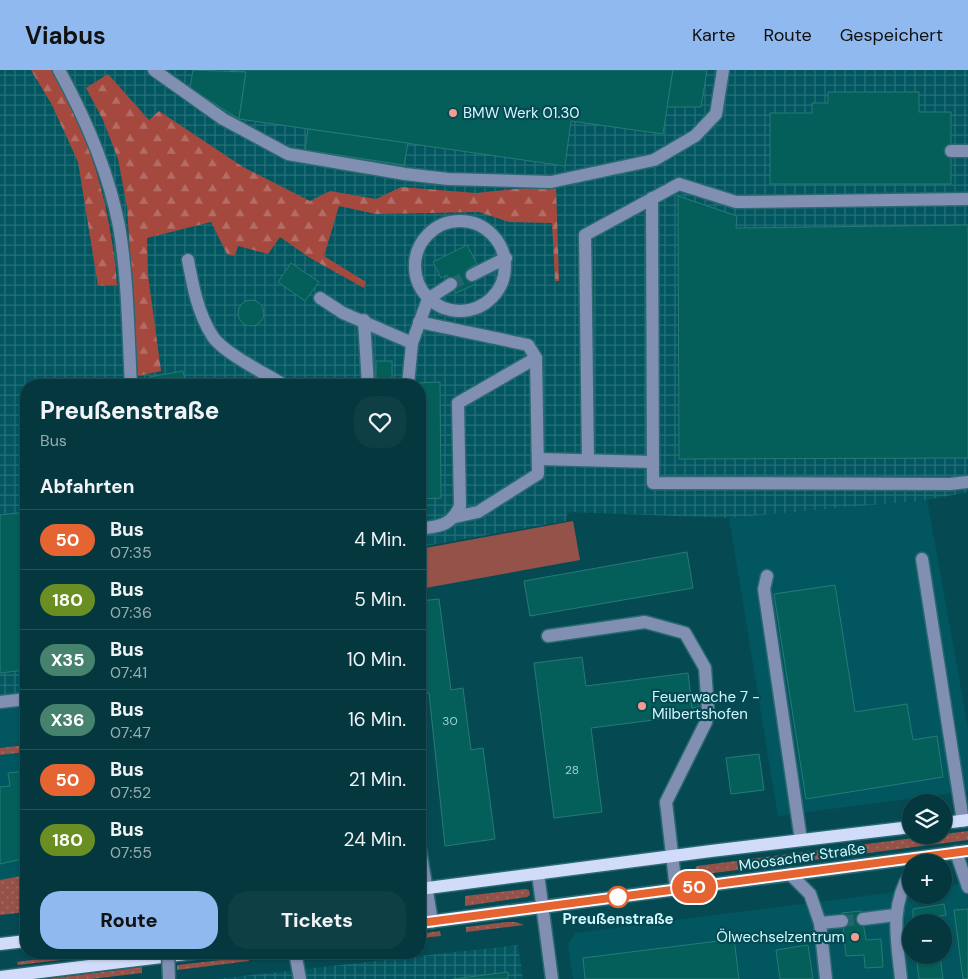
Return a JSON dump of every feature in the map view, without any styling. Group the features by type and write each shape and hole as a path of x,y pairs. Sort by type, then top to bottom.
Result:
{"main road":[{"path":"952,822 965,820"},
{"name":"Moosacher Straße","path":"426,889 902,828"},
{"name":"Moosacher Straße","path":"426,923 790,874 902,862"},
{"path":"0,944 20,942"},
{"path":"0,977 145,959"}],"street":[{"path":"59,70 83,114 99,154 119,226 131,379"},
{"path":"154,70 224,119 288,154 405,174 448,178 551,182 654,160 695,136 716,114 723,70"},
{"path":"951,151 968,151"},
{"path":"588,460 585,235 679,184 736,202 968,199"},
{"path":"652,198 652,483 950,484 968,482"},
{"path":"462,220 477,223 491,232 500,244 506,258 506,273 501,286 493,298 482,306 468,311 454,311 440,307 428,299 417,279 415,271 416,255 422,241 432,230 446,222 462,220"},
{"path":"472,275 506,258"},
{"path":"188,260 196,302 214,338 246,363 274,379"},
{"path":"409,379 412,343 428,299 452,284"},
{"path":"320,298 343,313 364,320 412,343"},
{"path":"364,320 368,379"},
{"path":"419,322 528,346 536,358 538,474 478,512 455,517 443,525 426,528"},
{"path":"455,517 460,506 458,403 536,358"},
{"path":"538,458 652,462"},
{"path":"922,560 965,820"},
{"path":"768,576 764,589 801,840"},
{"path":"548,636 645,622 685,633 704,668 708,710 706,722 666,802 676,889"},
{"path":"0,702 20,700"},
{"path":"962,852 968,887"},
{"path":"538,874 552,979"},
{"path":"790,874 810,894 820,923 826,979"},
{"path":"901,979 895,915 902,892"},
{"path":"862,919 895,915"},
{"path":"820,923 842,921"},
{"path":"168,959 169,979"},
{"path":"296,959 300,979"}],"shaded area":[{"path":"0,70 968,70 968,492 927,500 729,518 568,512 566,521 426,546 426,379 20,379 20,706 0,708"},
{"path":"927,500 968,728 968,791 945,794 902,794 902,800 778,816 729,518"},
{"path":"573,521 580,560 426,588 426,548"},
{"path":"20,706 20,913 0,915 0,708"},
{"path":"20,746 20,753 0,755 0,748"},
{"path":"968,831 968,840 952,842 952,833"},
{"path":"902,840 902,844 937,844 698,875 693,872 697,866"},
{"path":"20,876 20,913 0,915 0,880"},
{"path":"968,883 968,979 573,979 568,944 576,933 902,891 902,904 952,904 952,885"},
{"path":"529,890 530,895 527,897 465,906 465,896"},
{"path":"516,922 524,925 466,932 466,927"},
{"path":"440,931 441,936 426,937 426,933"},
{"path":"518,945 523,979 216,979 394,959 426,959 426,955"},
{"path":"40,959 70,959 18,965 17,962"},
{"path":"230,959 248,959 249,961 177,970 177,965"},
{"path":"142,967 142,973 91,979 47,979"}],"green space":[{"path":"31,70 52,70 78,121 97,174 104,201 110,228 117,285 98,286 78,162 52,105"},
{"path":"108,74 149,120 159,111 243,167 310,201 330,191 376,199 401,187 476,193 556,185 559,281 555,281 552,223 509,222 479,212 376,214 339,206 324,256 366,282 364,288 310,258 280,237 268,254 238,246 235,256 227,254 211,222 147,238 148,275 161,371 138,376 127,207 118,159 103,120 86,88"}],"building":[{"path":"193,70 246,72 239,119 190,88"},
{"name":"BMW Werk 01.30","path":"229,70 673,70 663,134 571,121 565,166 239,119 246,72"},
{"path":"673,70 707,70 701,107 667,107"},
{"path":"828,92 919,92 919,112 951,112 951,184 770,184 770,113 812,113 812,103 828,103"},
{"path":"308,129 408,143 404,165 305,150"},
{"path":"678,196 737,216 736,228 968,225 968,458 679,459"},
{"path":"467,245 477,264 469,268 476,284 456,293 447,275 441,278 433,262"},
{"path":"291,263 319,282 305,301 278,282"},
{"path":"251,300 260,304 264,313 260,322 251,326 242,322 238,313 242,304"},
{"path":"376,361 392,361 392,379 376,379"},
{"path":"183,371 185,379 150,379 149,377"},
{"path":"440,382 441,498 426,499 426,383"},
{"path":"20,513 20,671 0,673 0,515"},
{"path":"687,552 693,588 530,616 524,581"},
{"path":"835,585 855,712 907,704 913,740 937,736 943,777 806,799 774,594"},
{"path":"439,599 451,690 463,688 471,750 483,748 495,839 445,846 429,693 426,693 426,600"},
{"path":"582,657 586,686 688,673 693,715 591,728 602,812 554,818 534,663"},
{"path":"690,694 697,694 699,707 692,708"},
{"path":"759,754 764,790 731,794 726,758"},
{"path":"20,772 20,859 0,864 0,787 10,786 8,773"},
{"path":"944,904 946,914 913,914 913,909"},
{"path":"968,909 968,979 963,979 954,910"},
{"path":"861,911 866,940 881,939 883,967 865,968 864,955 846,956 842,913"},
{"path":"734,939 739,979 585,979 583,958"},
{"path":"808,945 813,979 780,979 776,950"},
{"path":"917,964 941,964 943,979 919,979"},
{"path":"508,972 508,979 453,979"}],"tunnel":[{"path":"451,284 472,275"},
{"path":"842,921 863,919"}],"bus line":[{"name":"50","path":"426,922 968,851"}],"place":[{"name":"BMW Werk 01.30","path":"453,113"},
{"name":"Feuerwache 7 - Milbertshofen","path":"642,706"},
{"name":"Preußenstraße","path":"618,897"},
{"name":"Ölwechselzentrum","path":"855,937"}]}
